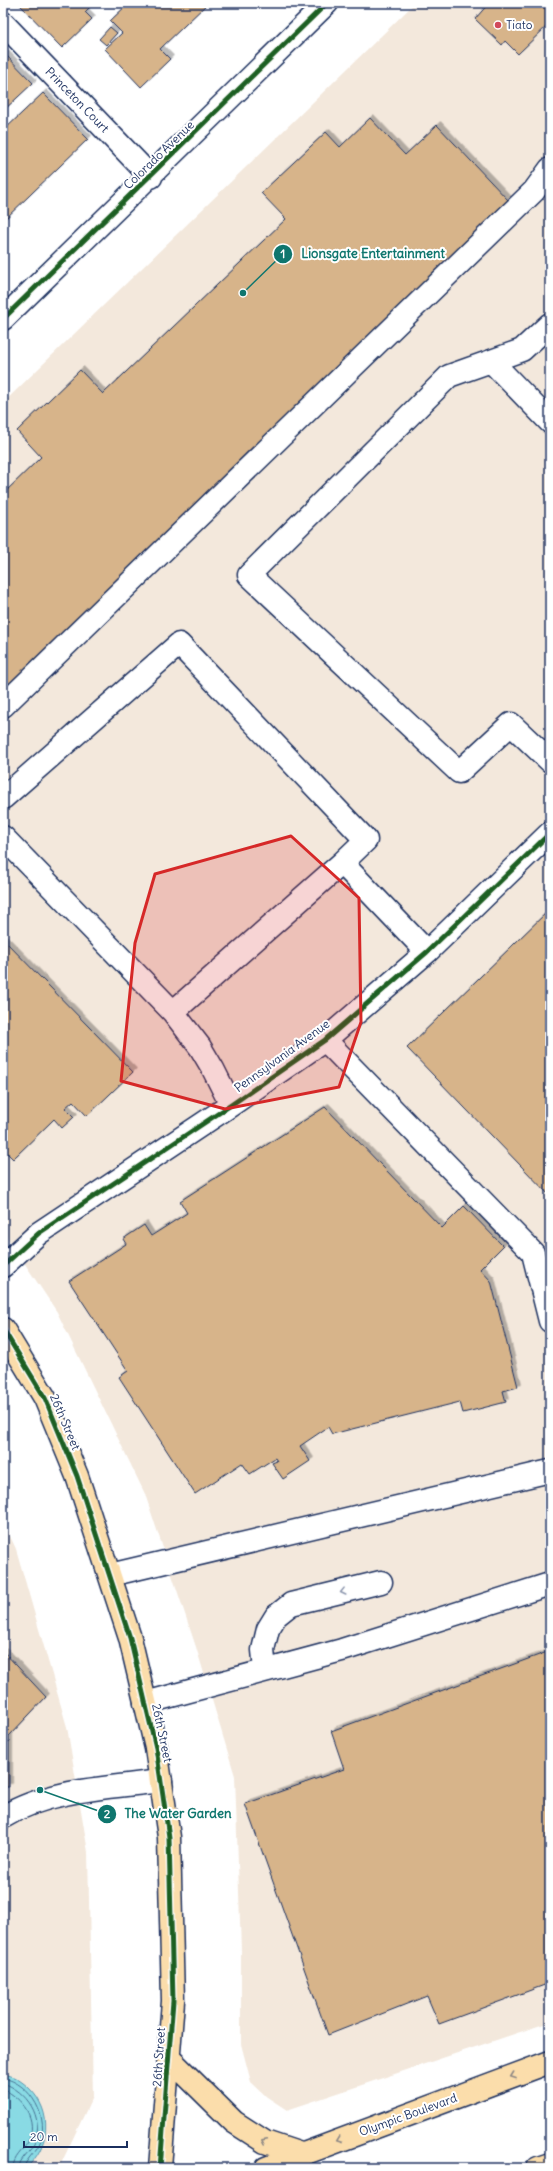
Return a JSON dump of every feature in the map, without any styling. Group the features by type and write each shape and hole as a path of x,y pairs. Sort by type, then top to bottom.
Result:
{"main road":[{"name":"26th Street","path":"3,1329 45,1398 77,1476 130,1638 156,1748 169,1838 172,2001 160,2168"},
{"path":"169,2058 234,2122 265,2142 301,2154"},
{"name":"Olympic Boulevard","path":"266,2168 550,2062"},
{"path":"538,2168 550,2164"}],"street":[{"name":"Colorado Avenue","path":"3,319 151,177 327,3"},
{"name":"Princeton Court","path":"3,23 151,177"},
{"path":"3,706 534,191 550,169"},
{"path":"550,324 522,350 449,376 249,575 459,772 511,724 550,762"},
{"path":"491,361 550,422"},
{"path":"3,798 179,644 366,840 342,863 172,1012"},
{"name":"Pennsylvania Avenue","path":"3,1266 39,1233 231,1105 325,1040 427,952 550,833"},
{"path":"3,837 172,1012 200,1047 231,1105"},
{"path":"342,863 427,952"},
{"path":"325,1040 533,1253 550,1321"},
{"path":"110,1575 550,1470"},
{"path":"265,1670 263,1650 268,1629 276,1616 291,1604 381,1582"},
{"path":"145,1703 342,1650 550,1584"},
{"path":"3,1817 40,1800 86,1791 161,1781"}],"highlighted area":[{"path":"291,836 359,898 361,1022 339,1087 225,1109 121,1081 135,943 155,874"}],"shaded area":[{"path":"415,3 550,3 550,2022 287,2110 267,2097 251,2082 241,2044 241,1951 235,1776 196,1647 145,1494 57,1312 3,1231 3,403"},
{"path":"3,1521 16,1549 67,1727 88,1852 93,2096 59,2168 3,2168"}],"water":[{"path":"3,2074 18,2079 30,2089 42,2108 45,2119 46,2129 44,2140 34,2160 26,2168 3,2168"}],"building":[{"path":"18,3 94,3 85,12 92,19 62,48"},
{"path":"129,3 208,3 160,49 170,59 141,87 105,49 122,33 110,21"},
{"path":"489,3 550,3 550,23 518,54 505,41 502,45 475,19"},
{"path":"110,27 117,33 106,45 99,39"},
{"path":"3,52 33,83 3,111"},
{"path":"43,93 88,139 3,221 3,131"},
{"path":"370,118 405,155 437,125 508,200 3,692 3,494 41,457 17,431 80,370 103,394 286,219 261,193 326,132 340,147"},
{"path":"550,909 550,1196 407,1048"},
{"path":"3,939 133,1072 87,1116 73,1101 65,1108 74,1117 62,1128 54,1119 13,1159 3,1149"},
{"path":"325,1107 442,1228 464,1206 503,1246 480,1269 491,1281 518,1387 503,1391 506,1402 463,1413 460,1402 332,1434 328,1427 300,1446 310,1461 283,1479 272,1463 277,1461 275,1458 250,1474 242,1463 195,1494 119,1377 128,1371 69,1281 126,1244 123,1239 144,1225 151,1236 187,1213 180,1201"},
{"path":"3,1651 46,1697 9,1736 9,1787 3,1787"},
{"path":"550,1651 550,1983 439,2024 427,1996 328,2035 245,1804 344,1769 331,1731"}],"cycle path":[{"path":"3,319 327,3"},
{"path":"3,1266 39,1233 231,1105 325,1040 427,952 550,833"},
{"path":"3,1329 45,1398 77,1476 130,1638 156,1748 169,1837 173,2001 160,2168"}],"place":[{"name":"Tiato","path":"498,25"},
{"name":"Lionsgate Entertainment","path":"243,293"},
{"name":"The Water Garden","path":"40,1790"}]}
